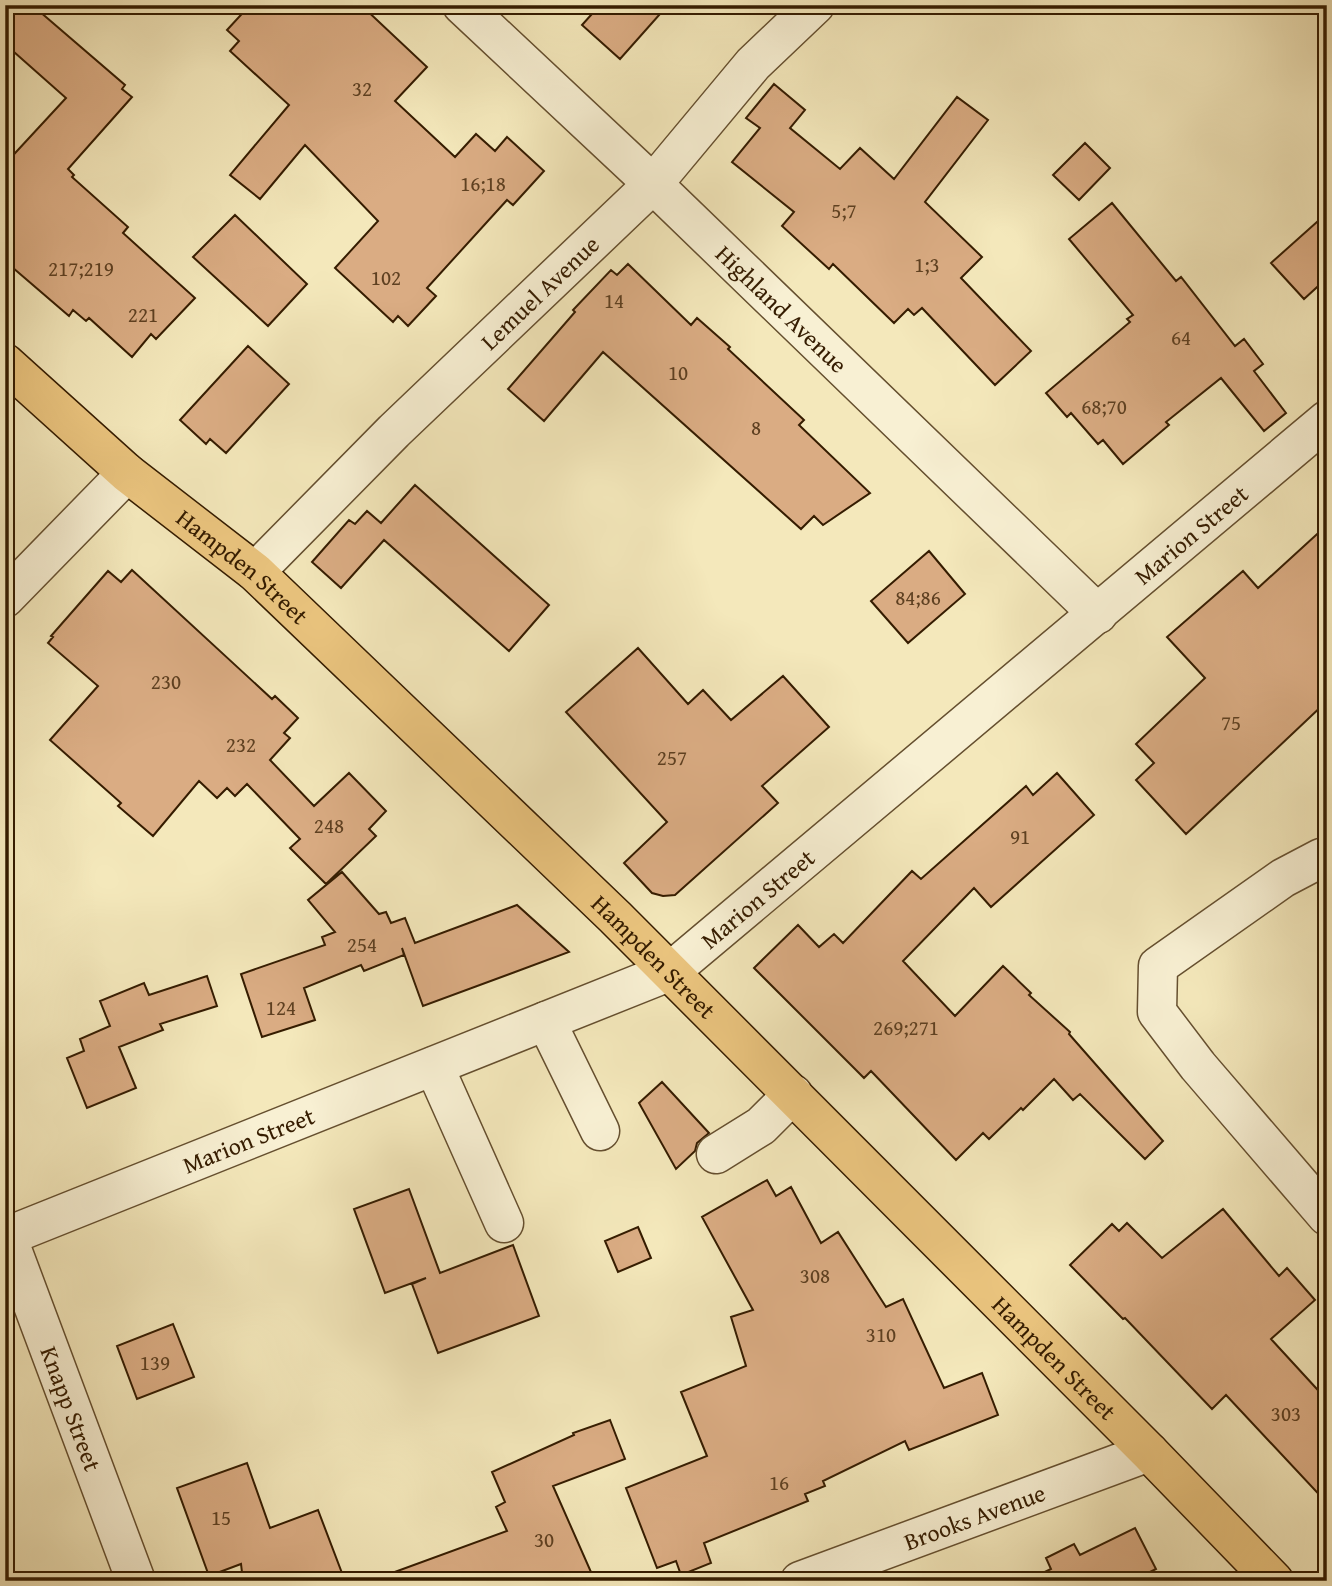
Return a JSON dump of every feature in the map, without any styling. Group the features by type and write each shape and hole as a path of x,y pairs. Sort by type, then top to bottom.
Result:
{"main road":[{"name":"Hampden Street","path":"5,363 127,473 256,572 671,971 1274,1581"}],"street":[{"name":"Highland Avenue","path":"462,5 653,184 1098,614"},
{"name":"Lemuel Avenue","path":"256,572 394,431 653,184 753,64 815,5"},
{"name":"Marion Street","path":"6,1237 671,971 1324,429"},
{"path":"5,598 127,473"},
{"path":"1327,860 1321,858 1283,878 1158,966 1157,1012 1198,1066 1327,1216"},
{"path":"546,1021 600,1131"},
{"path":"434,1066 504,1223"},
{"path":"716,1154 761,1126 793,1094"},
{"name":"Knapp Street","path":"6,1237 135,1581"},
{"name":"Brooks Avenue","path":"800,1581 1149,1452"}],"building":[{"path":"5,5 32,5 125,85 122,89 132,97 68,169 74,175 72,177 128,227 123,233 195,298 156,339 151,334 132,357 89,318 86,321 73,310 69,316 5,261 5,164 66,98 5,44"},
{"path":"250,5 361,5 427,67 395,101 455,157 476,134 495,151 507,137 544,171 513,205 507,200 427,288 436,296 408,326 398,316 393,322 335,268 378,221 305,145 260,199 230,175 289,105 230,51 239,41 227,30"},
{"path":"600,5 668,5 620,59 582,25"},
{"path":"774,84 805,110 790,128 840,169 860,148 894,179 957,97 988,120 925,202 982,257 961,278 1031,351 995,385 922,308 914,315 908,309 894,323 833,264 829,269 782,226 794,212 732,162 760,128 746,118"},
{"path":"1085,143 1110,168 1079,200 1053,175"},
{"path":"1112,203 1176,281 1181,277 1235,346 1244,339 1263,364 1254,371 1286,413 1264,431 1221,378 1166,422 1169,425 1123,464 1103,440 1098,444 1071,413 1067,417 1046,393 1130,322 1127,319 1133,315 1069,239"},
{"path":"1327,213 1327,278 1304,299 1271,263"},
{"path":"235,215 307,284 268,326 193,257"},
{"path":"628,264 691,325 697,318 730,347 728,349 804,420 799,425 870,493 823,525 814,516 801,529 603,352 544,421 508,389 575,312 573,310 611,270 617,275"},
{"path":"248,346 289,384 226,453 210,439 206,444 180,420"},
{"path":"415,485 549,605 509,651 384,540 341,588 312,562 349,520 355,524 367,511 381,523"},
{"path":"1327,525 1327,701 1186,834 1136,780 1154,763 1136,744 1205,678 1167,637 1243,571 1258,588"},
{"path":"929,551 965,594 908,643 871,601"},
{"path":"132,570 272,699 275,696 298,718 284,733 290,738 270,760 314,806 349,773 386,811 369,829 376,836 326,884 290,848 300,839 247,784 235,796 227,788 217,798 199,781 153,836 118,806 121,803 50,740 98,686 48,643 53,637 51,636 108,571 121,582"},
{"path":"638,648 688,704 703,690 731,720 783,676 829,727 762,786 778,803 675,895 652,893 624,863 667,822 566,712"},
{"path":"1057,773 1094,815 991,907 974,888 903,961 955,1016 1003,966 1031,993 1029,995 1070,1032 1163,1141 1145,1159 1080,1094 1073,1100 1054,1079 989,1139 983,1133 956,1160 871,1071 864,1078 754,968 798,925 819,947 834,934 843,943 912,871 921,879 1026,786 1033,795"},
{"path":"342,872 379,914 386,912 391,923 405,918 415,943 517,905 569,952 423,1006 402,948 404,955 364,971 361,965 304,988 315,1020 262,1037 241,974 325,945 322,937 335,932 308,900"},
{"path":"207,976 217,1006 160,1024 163,1030 119,1047 136,1088 87,1108 67,1058 84,1051 80,1039 110,1026 100,1001 144,983 149,995"},
{"path":"662,1082 709,1133 676,1169 639,1103"},
{"path":"767,1180 776,1196 791,1187 821,1243 838,1232 886,1307 903,1299 944,1388 982,1373 998,1415 909,1450 905,1441 823,1481 825,1486 805,1494 808,1501 704,1543 711,1563 681,1575 676,1561 657,1568 626,1488 707,1456 681,1392 746,1366 731,1317 753,1310 702,1217"},
{"path":"409,1189 440,1273 513,1245 539,1316 438,1353 412,1284 426,1278 385,1293 354,1209"},
{"path":"1223,1209 1279,1276 1287,1268 1315,1300 1271,1339 1327,1400 1327,1503 1226,1395 1212,1409 1070,1265 1112,1224 1119,1231 1127,1223 1162,1258"},
{"path":"638,1227 651,1258 618,1272 605,1241"},
{"path":"173,1324 194,1377 137,1399 117,1346"},
{"path":"610,1420 625,1459 553,1486 591,1572 573,1581 381,1581 381,1577 507,1531 496,1507 505,1502 492,1472 574,1435 573,1433"},
{"path":"247,1463 270,1528 318,1510 345,1581 243,1581 241,1564 209,1576 177,1488"},
{"path":"1135,1528 1156,1569 1132,1581 1026,1581 1051,1569 1046,1558 1074,1544 1080,1555"}]}
